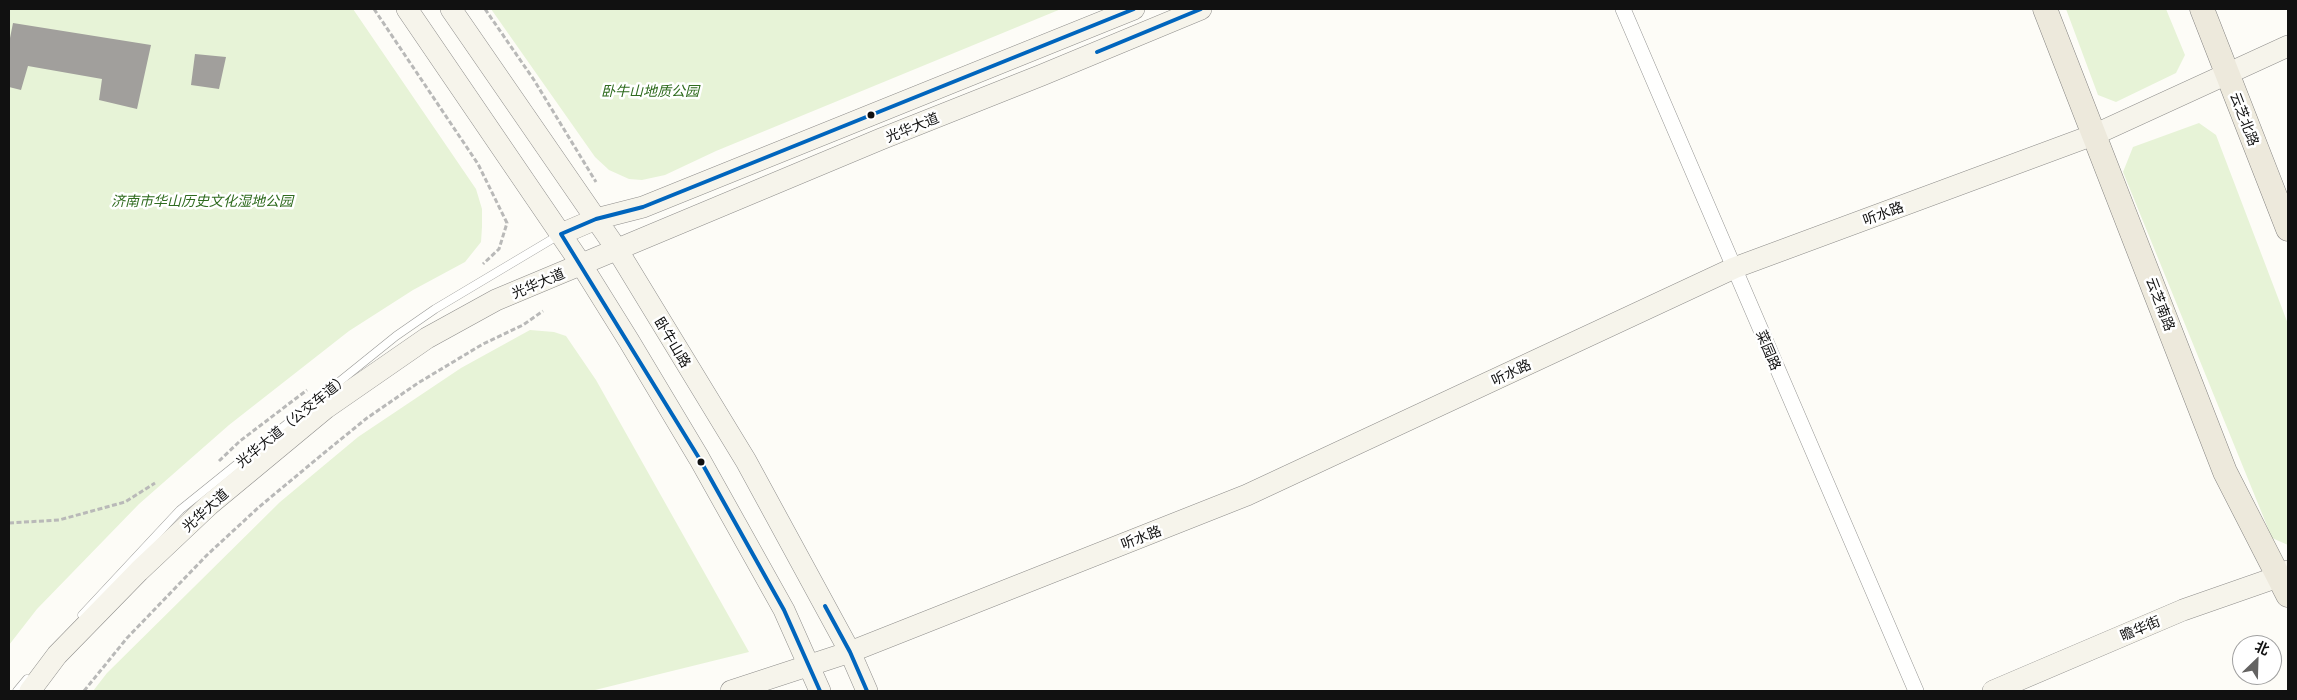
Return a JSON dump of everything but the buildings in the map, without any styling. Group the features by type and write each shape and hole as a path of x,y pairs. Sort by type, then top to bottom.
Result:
{"main road":[{"path":"407,9 581,264 699,458 784,610 820,691"},
{"name":"卧牛山路","path":"451,9 618,251 746,462 850,652 868,691"},
{"name":"光华大道","path":"561,234 596,219 650,204 1134,9"},
{"name":"光华大道","path":"30,683 139,571 209,505 326,408 427,338 496,300 581,264 618,251 880,139 1201,9"},
{"name":"云芝南路","path":"2045,9 2096,134 2225,472 2285,580"},
{"name":"云芝北路","path":"2202,9 2288,229"},
{"name":"听水路","path":"731,691 850,652 1247,495 1734,268 2096,134 2227,72 2288,46"},
{"name":"瞻华街","path":"1993,691 2183,610 2285,580"}],"street":[{"name":"菜园路","path":"1623,9 1916,691"}],"lane":[{"name":"光华大道（公交车道）","path":"74,624 104,589 180,510 396,336 427,315 561,234"},
{"path":"37,667 68,632"},
{"path":"17,691 30,683"}],"path":[{"path":"374,9 478,164 507,223 499,250"},
{"path":"485,9 534,80 596,183"},
{"path":"84,691 127,638 207,555 259,507 324,453 367,418 418,383 483,344 523,325 543,311"},
{"path":"9,523 59,520 125,502 155,483"}],"green space":[{"name":"济南市华山历史文化湿地公园","path":"9,9 353,9 476,189 482,209 482,227 481,242 465,262 413,290 349,331 229,425 139,504 37,609 9,645"},
{"name":"卧牛山地质公园","path":"491,9 1061,9 716,151 665,175 642,180 629,179 609,170 595,157"},
{"path":"2066,9 2166,9 2185,55 2176,73 2116,102 2098,95"},
{"path":"2199,123 2216,135 2288,324 2288,545 2272,538 2123,172 2133,147"},
{"path":"530,330 554,332 566,336 596,380 749,652 591,691 93,691 107,673 280,502 358,437 461,368"}],"transit line":[{"path":"820,691 784,610 699,458 561,234 596,219 643,207 1134,9"},
{"path":"1097,52 1201,9"},
{"path":"825,606 850,652 867,691"}]}
